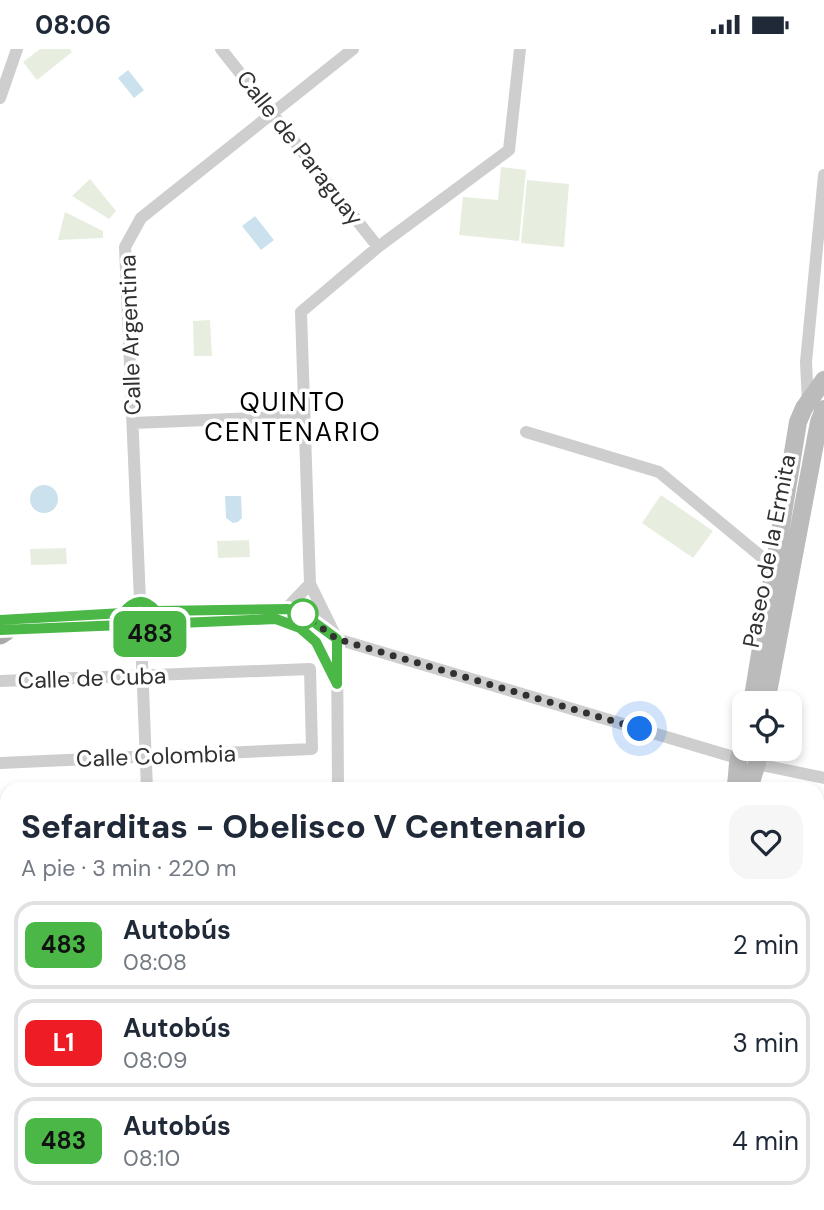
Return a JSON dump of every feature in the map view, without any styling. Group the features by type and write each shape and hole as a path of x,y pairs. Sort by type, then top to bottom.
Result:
{"main road":[{"name":"Paseo de la Ermita","path":"767,691 819,422 816,406 824,380"},
{"name":"Paseo de la Ermita","path":"754,691 798,422 816,406"},
{"path":"736,782 745,761"},
{"path":"748,761 749,782"}],"street":[{"path":"0,98 17,49"},
{"name":"Calle de Paraguay","path":"221,49 378,247"},
{"name":"Calle Argentina","path":"140,601 125,247 141,218 353,49"},
{"path":"338,782 337,639 310,584 301,311 378,247 509,150 520,49"},
{"path":"816,406 806,362 824,175"},
{"path":"806,362 813,372 824,373"},
{"path":"133,423 303,416"},
{"name":"Paseo de la Ermita","path":"526,432 659,472 775,568"},
{"path":"271,619 288,609 310,584"},
{"path":"140,601 149,603 156,618 152,633 141,637 130,634 123,619 130,605 140,601"},
{"path":"156,618 288,609 303,614 337,639 732,751"},
{"path":"156,618 271,619 300,628 316,642 337,684"},
{"path":"2,628 123,619"},
{"path":"141,637 147,782"},
{"path":"316,642 337,639"},
{"name":"Calle de Cuba","path":"0,681 310,669 312,749"},
{"name":"Calle Colombia","path":"0,763 312,749"},
{"path":"765,761 824,778"}],"green space":[{"path":"40,49 70,49 72,52 37,80 23,62"},
{"path":"501,167 526,170 519,241 459,235 463,197 498,200"},
{"path":"90,179 116,211 109,219 72,196"},
{"path":"527,180 569,184 564,247 521,243"},
{"path":"65,212 103,231 103,238 58,240"},
{"path":"210,320 212,356 194,356 193,321"},
{"path":"661,495 713,531 693,558 642,523"},
{"path":"249,540 250,557 218,558 217,541"},
{"path":"66,548 67,564 31,565 30,549"}],"water":[{"path":"128,70 144,90 134,98 118,78"},
{"path":"255,216 274,240 261,250 242,226"},
{"path":"44,485 54,489 58,499 54,509 44,513 34,509 30,499 34,489"},
{"path":"225,496 241,496 242,518 238,522 233,523 226,518"}],"bus line":[{"name":"483","path":"0,620 123,613 130,605 140,601 149,603 156,611 288,609 303,614 337,639 337,684 316,642 300,628 276,619 156,624 152,633 141,637 130,634 123,625 0,630"}],"district":[{"name":"QUINTO CENTENARIO","path":"293,416"}],"route":[{"path":"303,614 337,639 640,729"}]}
